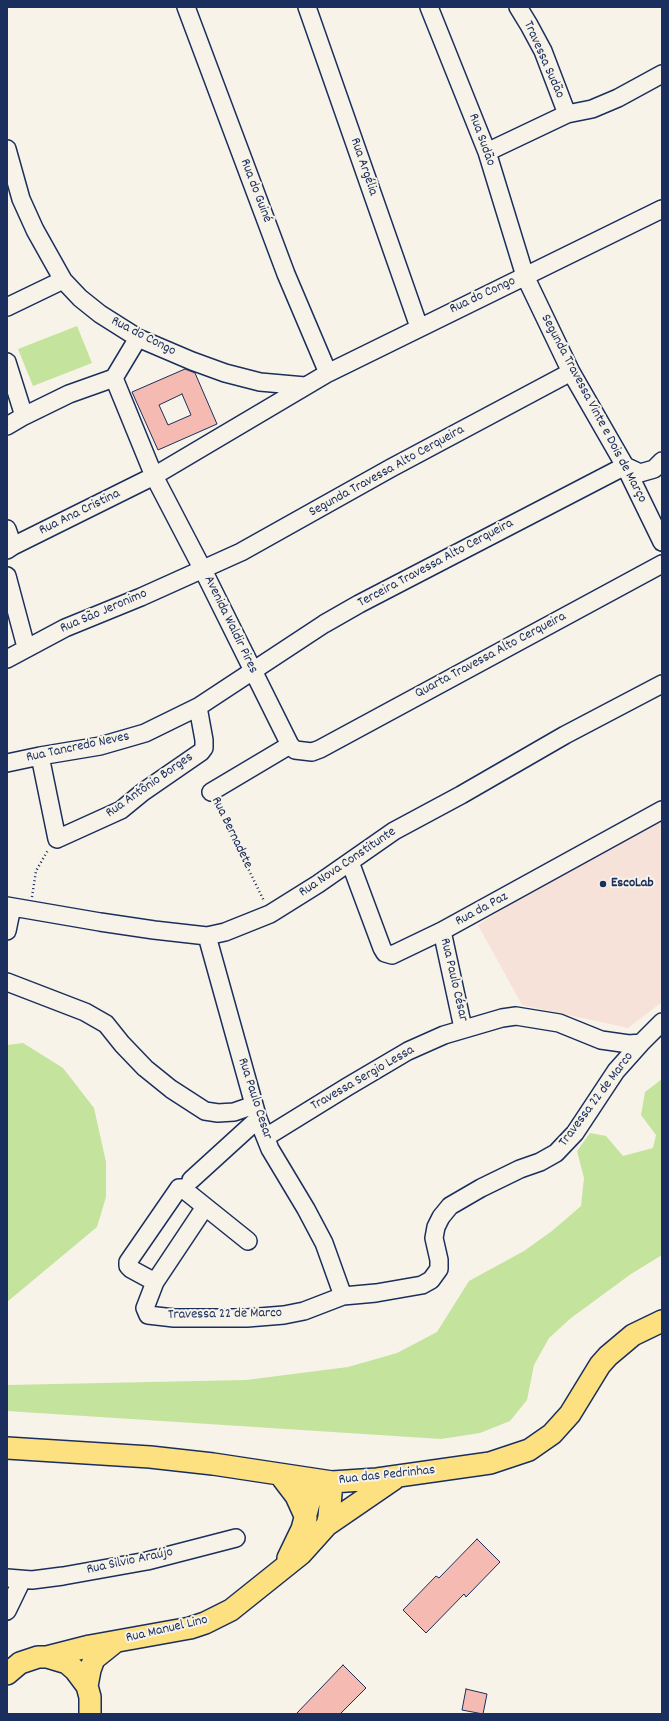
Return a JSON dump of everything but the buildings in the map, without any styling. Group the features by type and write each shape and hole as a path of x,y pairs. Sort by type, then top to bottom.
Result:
{"main road":[{"name":"Rua das Pedrinhas","path":"7,1448 150,1457 213,1464 323,1481 396,1477 490,1463 529,1450 547,1438 562,1425 600,1365 618,1346 633,1335 662,1321"},
{"path":"280,1475 296,1496 306,1518"},
{"path":"327,1525 396,1477"},
{"name":"Rua Manuel Lino","path":"277,1573 296,1545 306,1518 323,1481"},
{"name":"Rua Manuel Lino","path":"7,1674 20,1663 29,1659 47,1657 90,1646 172,1632 205,1623 231,1610 243,1602 301,1554 327,1525 331,1510 323,1481"},
{"name":"Rua Manuel Lino","path":"87,1686 94,1659 114,1643"},
{"path":"47,1657 62,1661 76,1670 87,1686 92,1712"}],"street":[{"name":"Rua do Guiné","path":"186,7 286,274 328,373"},
{"name":"Rua Argélia","path":"307,7 419,327"},
{"name":"Rua Sudão","path":"429,7 487,152 525,276"},
{"name":"Travessa Sudão","path":"518,7 530,25 543,52 567,114"},
{"name":"Travessa Sudão","path":"487,152 567,114 592,109 618,98 662,74"},
{"name":"Rua do Congo","path":"7,149 24,204 35,230 64,280 80,298 100,314 138,338 225,373 260,382 305,386"},
{"name":"Rua do Congo","path":"154,476 328,373 662,209"},
{"name":"Segunda Travessa Vinte e Dois de Março","path":"525,276 571,372 625,466 662,542"},
{"path":"7,307 64,280"},
{"path":"7,426 69,394 114,378 138,338"},
{"path":"7,362 24,416"},
{"name":"Segunda Travessa Alto Cerqueira","path":"203,570 241,552 391,468 571,372"},
{"name":"Avenida Waldir Pires","path":"114,378 154,476 203,570 251,671 290,745"},
{"path":"625,466 640,473 654,469 662,461"},
{"name":"Terceira Travessa Alto Cerqueira","path":"251,671 324,624 359,604 625,466"},
{"name":"Rua Ana Cristina","path":"10,548 154,476"},
{"path":"7,529 10,548"},
{"name":"Quarta Travessa Alto Cerqueira","path":"290,745 300,751 312,752 320,749 662,564"},
{"name":"Rua São Jeronimo","path":"7,659 26,647 64,628 203,570"},
{"path":"7,576 26,647"},
{"name":"Rua Tancredo Neves","path":"7,763 100,746 131,738 198,707 251,671"},
{"name":"Rua Nova Constitunte","path":"9,906 100,922 206,936 237,927 270,914 303,894 412,820 467,791 565,735 662,684"},
{"name":"Rua Antônio Borges","path":"58,839 121,810 143,792 201,752 204,748 204,740 198,707"},
{"name":"Rua Bernadete","path":"211,792 290,745"},
{"path":"40,756 58,839"},
{"name":"Rua da Paz","path":"350,862 385,953 392,955 442,932 662,810"},
{"path":"7,931 9,906"},
{"name":"Rua Paulo César","path":"442,932 463,1028"},
{"name":"Rua Paulo Cesar","path":"206,936 256,1112 270,1149 306,1209 324,1243 343,1296"},
{"path":"7,982 85,1012 106,1024 122,1044 145,1068 171,1089 205,1111 218,1113 256,1112"},
{"name":"Travessa Sergio Lessa","path":"266,1137 346,1087 408,1051 463,1028 516,1016 559,1023 601,1040 628,1044 641,1043"},
{"name":"Travessa 22 de Marco","path":"155,1282 145,1308 148,1315 174,1318 247,1318 284,1315 304,1311 343,1296 376,1294 422,1285 431,1280 439,1269 439,1260 434,1238 440,1217 450,1206 481,1188 520,1169 540,1162 556,1153 575,1134 606,1085 641,1043 662,1022"},
{"path":"205,1207 155,1282 131,1270 128,1266 128,1262 176,1190 186,1184 256,1112"},
{"path":"186,1184 205,1207 248,1241"},
{"name":"Rua Silvio Araújo","path":"7,1611 15,1579 56,1577 147,1560 236,1538"}],"path":[{"name":"Rua Bernadete","path":"211,792 270,914"},
{"path":"29,910 36,871 44,854 58,839"}],"shaded area":[{"name":"EscoLab","path":"662,816 662,1002 628,1028 522,1005 478,925 608,843"}],"green space":[{"path":"77,326 92,363 33,386 18,349"},
{"path":"23,1043 63,1068 94,1108 106,1162 106,1197 97,1227 7,1302 7,1045"},
{"path":"662,1079 662,1255 631,1274 571,1318 549,1338 534,1365 527,1400 510,1421 480,1433 441,1439 7,1411 7,1385 246,1380 348,1367 397,1353 437,1332 469,1281 524,1251 552,1231 581,1206 584,1178 577,1151 590,1133 606,1136 623,1156 653,1148 656,1135 641,1115 645,1092"}],"place":[{"name":"EscoLab","path":"603,884"}]}
